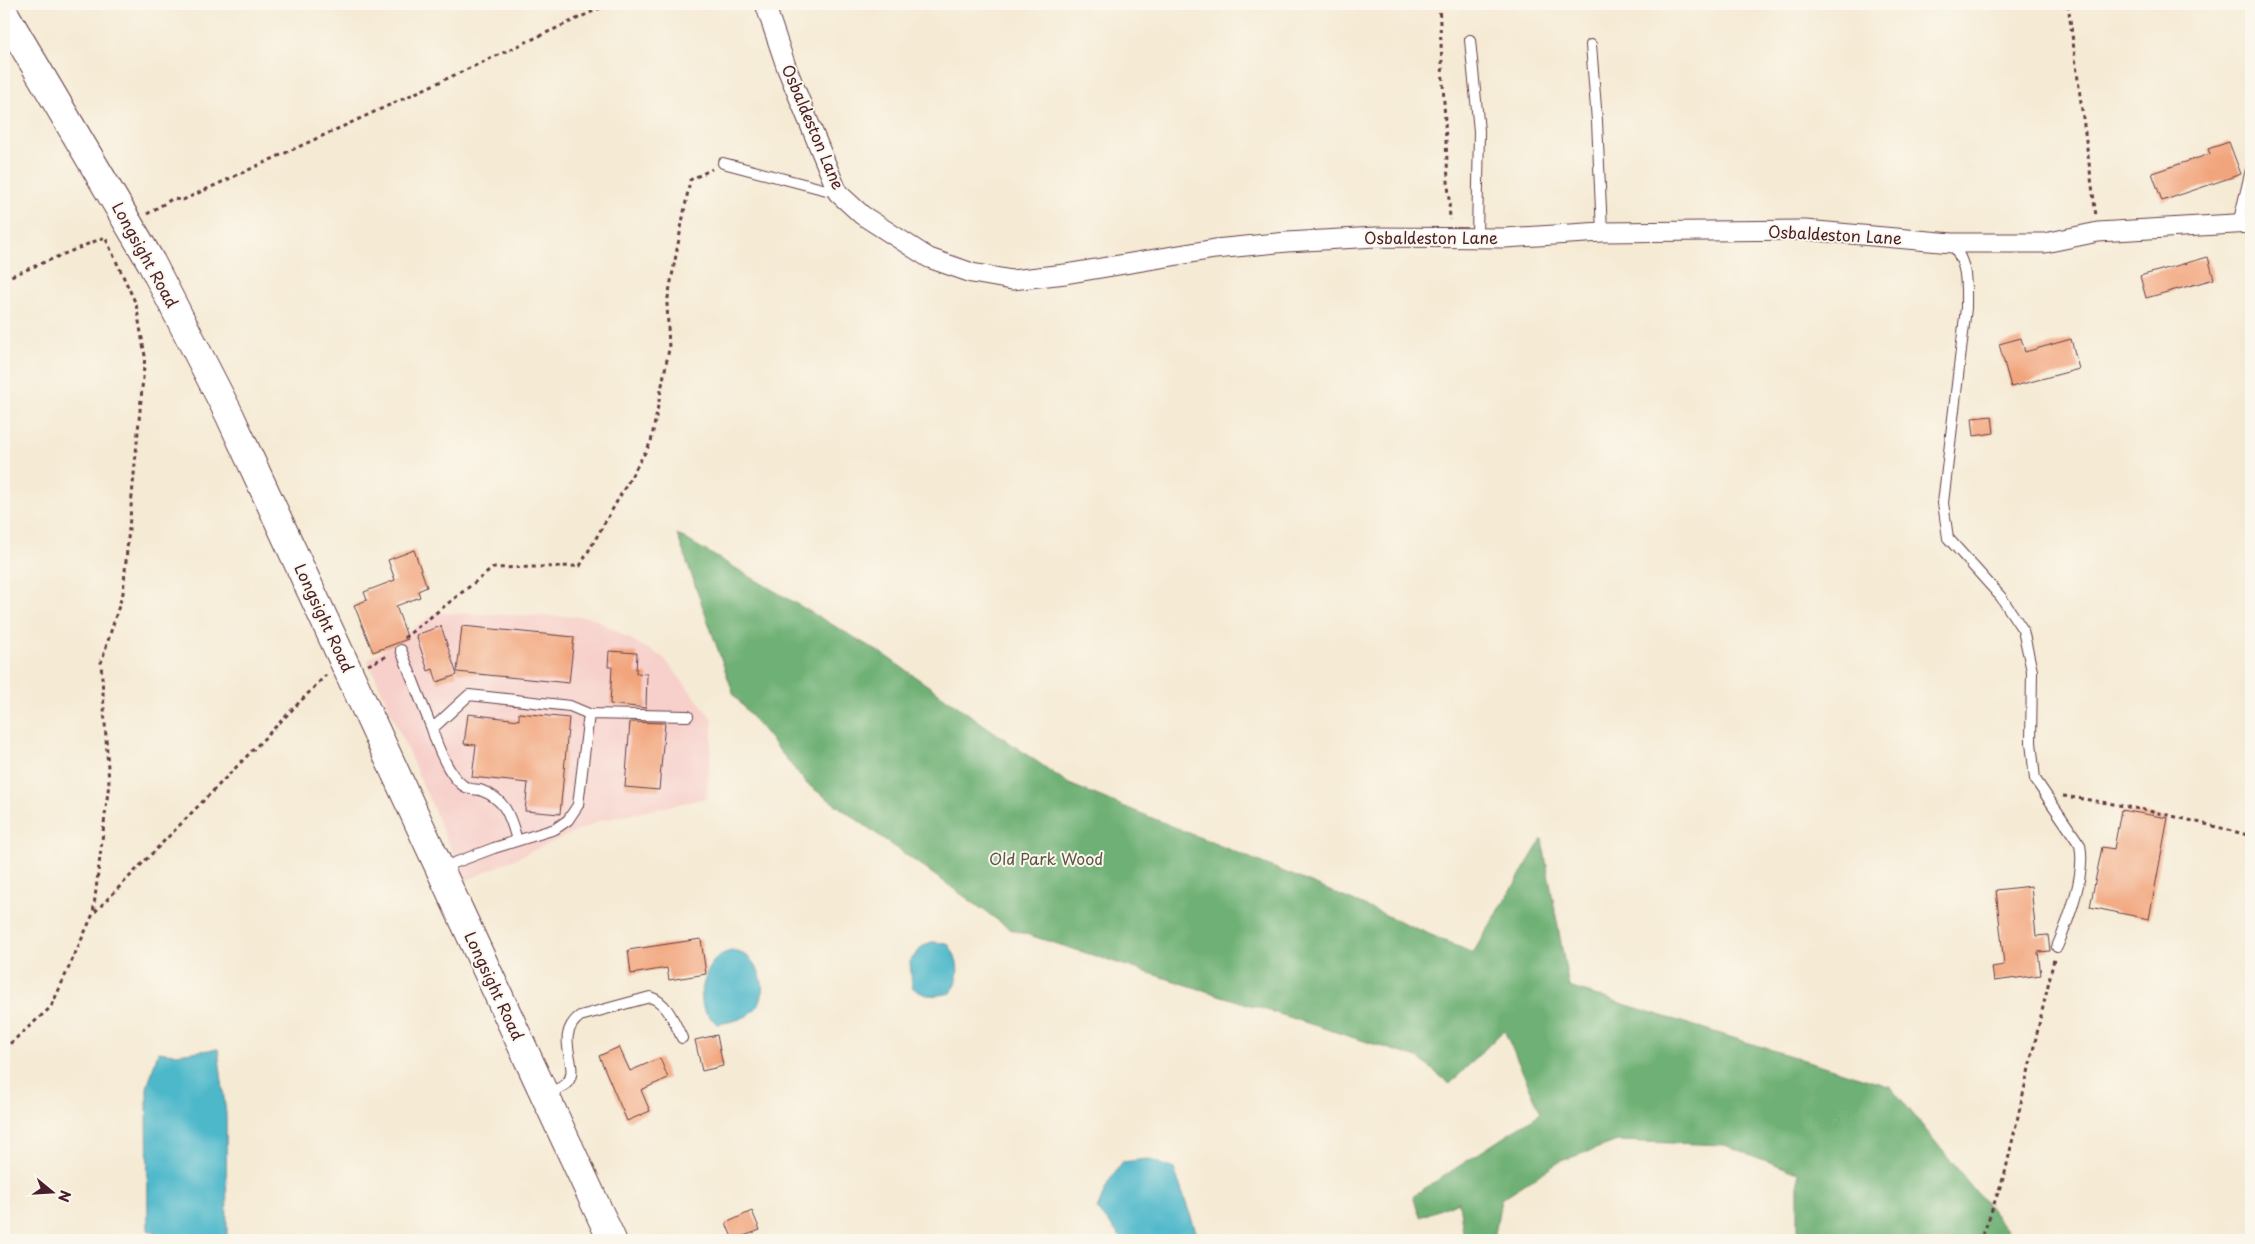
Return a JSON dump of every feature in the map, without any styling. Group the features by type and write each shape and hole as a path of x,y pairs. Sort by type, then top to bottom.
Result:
{"highway":[{"name":"Longsight Road","path":"4,13 150,262 229,414 612,1240"}],"street":[{"name":"Osbaldeston Lane","path":"765,4 787,69 838,193 862,215 929,258 972,272 1012,280 1065,274 1215,249 1287,242 1376,237 1505,238 1602,232 1806,230 1952,243 2045,243 2098,232 2245,224"}],"lane":[{"path":"1470,40 1478,131 1477,237"},
{"path":"1591,46 1597,121 1602,232"},
{"path":"723,163 838,193"},
{"path":"2245,224 2251,170"},
{"path":"1952,243 1962,258 1966,277 1966,308 1943,503 1945,525 1948,538 2001,597 2023,630 2032,671 2031,742 2035,779 2080,845 2083,856 2072,914 2057,947"},
{"path":"401,650 438,749 450,770 467,788 488,794 504,804 512,820 517,840"},
{"path":"432,729 469,695 570,706 589,714 688,716"},
{"path":"440,868 517,840 555,829 568,820 578,805 589,714"},
{"path":"544,1094 567,1084 571,1077 572,1071 567,1049 569,1032 574,1021 580,1016 650,997 659,1000 666,1008 682,1038"}],"path":[{"path":"129,226 172,199 183,200 609,4"},
{"path":"1439,4 1451,238"},
{"path":"2068,4 2098,232"},
{"path":"93,914 346,666 401,650 404,648 402,639 494,568 580,566 651,442 669,349 667,303 690,180 723,163"},
{"path":"4,279 105,236 136,304 145,356 123,593 101,663 109,783 93,914 51,1007 4,1049"},
{"path":"2043,793 2129,806 2251,836"},
{"path":"1977,1240 1984,1232 2006,1173 2057,947"}],"shaded area":[{"path":"436,613 591,617 664,658 713,720 707,798 599,821 465,881 368,660"}],"green space":[{"name":"Old Park Wood","path":"677,534 884,655 1069,784 1316,885 1473,953 1542,839 1569,987 1891,1087 2015,1240 1798,1240 1798,1173 1725,1145 1618,1141 1561,1161 1501,1199 1494,1240 1464,1240 1459,1202 1420,1217 1413,1196 1541,1113 1504,1030 1450,1084 1418,1058 1010,929 807,784 734,695"}],"water":[{"path":"932,942 947,943 955,955 958,974 951,993 926,995 912,987 910,961 924,945"},
{"path":"733,950 746,956 757,969 761,977 761,1000 751,1013 740,1019 718,1024 705,1012 702,1002 704,984 708,970 715,959"},
{"path":"218,1049 226,1114 227,1239 168,1240 148,1230 147,1088 158,1052 175,1054"},
{"path":"1148,1159 1174,1169 1199,1240 1123,1240 1097,1209 1108,1183 1122,1162"}],"building":[{"path":"2229,142 2241,174 2162,201 2152,173 2210,154 2208,149"},
{"path":"2208,257 2214,279 2146,298 2140,276"},
{"path":"2021,338 2025,352 2071,339 2079,369 2011,387 1999,344"},
{"path":"1992,416 1994,433 1974,436 1972,418"},
{"path":"414,550 427,587 418,591 420,597 396,606 408,639 373,652 354,605 367,600 364,592 395,580 388,560"},
{"path":"441,626 457,675 437,682 433,669 428,671 416,635"},
{"path":"462,626 574,637 569,683 457,672"},
{"path":"609,651 637,653 636,673 647,674 646,708 610,704 612,667 608,667"},
{"path":"519,713 569,718 560,814 525,811 528,783 472,777 476,745 464,744 468,714 519,720"},
{"path":"630,722 665,723 659,790 625,787"},
{"path":"2121,810 2168,818 2149,919 2090,907 2102,847 2114,849"},
{"path":"2031,886 2036,936 2048,935 2050,951 2038,952 2041,975 1994,981 1992,967 2004,965 1996,890"},
{"path":"701,939 706,974 669,980 667,968 631,974 628,950"},
{"path":"717,1035 723,1066 702,1071 695,1040"},
{"path":"619,1047 630,1071 660,1058 668,1078 641,1090 650,1111 627,1121 599,1056"},
{"path":"752,1211 760,1230 733,1240 726,1223"}]}
